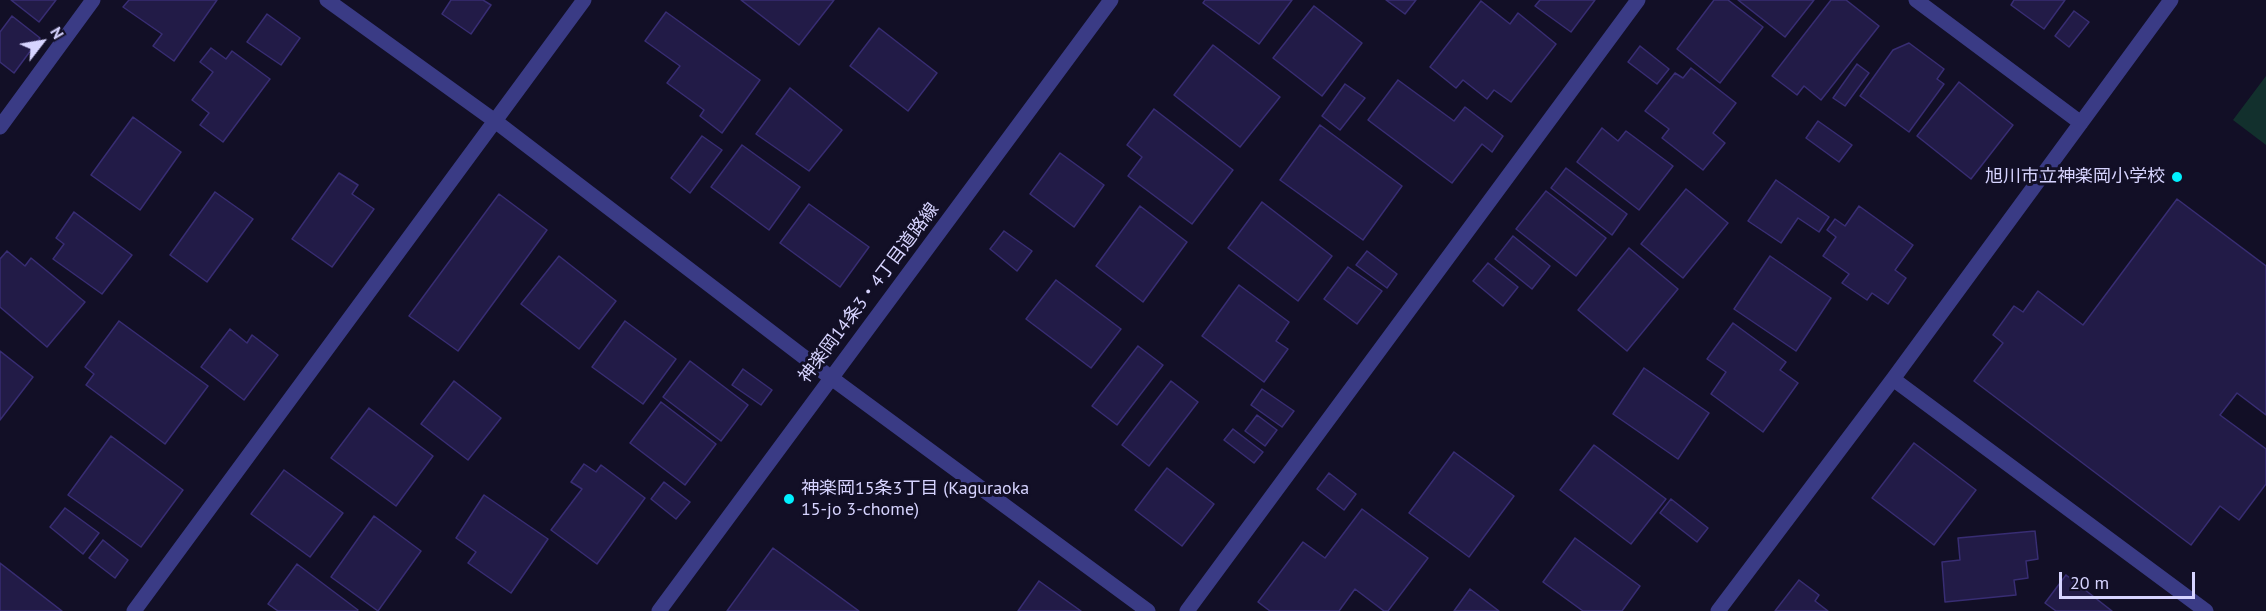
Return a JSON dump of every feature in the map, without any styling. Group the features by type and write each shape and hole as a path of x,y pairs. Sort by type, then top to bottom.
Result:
{"street":[{"path":"0,127 93,0"},
{"path":"327,0 495,121 830,377 1148,611"},
{"path":"134,611 584,0"},
{"name":"神楽岡14条3・4丁目道路線","path":"659,611 830,377 1112,0"},
{"path":"1187,611 1638,0"},
{"path":"1916,0 2081,123"},
{"path":"1718,611 1893,379 2171,0"},
{"path":"1893,379 2206,611"}],"green space":[{"path":"2266,76 2266,145 2233,120"}],"building":[{"path":"11,0 56,0 39,22"},
{"path":"129,0 217,0 174,61 153,46 162,34 123,7"},
{"path":"451,0 483,0 491,5 471,34 442,14"},
{"path":"741,0 834,0 799,45"},
{"path":"1205,0 1292,0 1259,44 1203,3"},
{"path":"1386,0 1416,0 1405,14"},
{"path":"1540,0 1595,0 1571,32 1535,6"},
{"path":"1714,0 1728,0 1763,27 1720,83 1677,49"},
{"path":"1738,0 1814,0 1785,37"},
{"path":"1831,0 1846,0 1879,26 1821,100 1804,86 1797,95 1772,76"},
{"path":"2014,0 2065,0 2044,29 2011,5"},
{"path":"1481,1 1510,24 1518,13 1556,44 1511,102 1494,90 1487,99 1463,80 1456,88 1430,67"},
{"path":"1314,6 1362,43 1322,96 1273,58"},
{"path":"2074,11 2089,22 2069,47 2055,36"},
{"path":"666,12 760,80 722,133 700,116 704,110 667,83 680,66 645,41"},
{"path":"267,14 300,38 281,65 247,42"},
{"path":"12,16 40,38 14,73 0,62 0,32"},
{"path":"879,28 937,73 908,111 850,66"},
{"path":"1909,43 1944,69 1937,79 1944,84 1909,132 1860,96 1893,50"},
{"path":"1213,45 1280,97 1240,147 1174,95"},
{"path":"1640,46 1669,69 1657,84 1628,62"},
{"path":"211,48 226,59 232,51 270,79 223,142 200,125 209,113 192,100 213,72 200,62"},
{"path":"1857,64 1869,73 1845,106 1833,98"},
{"path":"1691,68 1736,103 1713,133 1725,143 1703,170 1662,138 1669,129 1645,111 1675,73 1683,78"},
{"path":"1398,80 1454,121 1465,107 1503,136 1492,152 1482,144 1452,183 1368,120"},
{"path":"1959,82 2013,125 1971,179 1917,136"},
{"path":"1345,84 1365,98 1340,130 1322,116"},
{"path":"790,88 842,130 809,171 756,134"},
{"path":"1154,109 1233,170 1192,224 1128,176 1142,157 1127,145"},
{"path":"133,117 181,152 140,210 91,175"},
{"path":"1818,121 1852,145 1839,162 1806,138"},
{"path":"1320,125 1402,186 1363,240 1280,180"},
{"path":"1602,128 1618,141 1626,131 1673,166 1639,210 1577,162"},
{"path":"702,136 722,150 690,193 671,178"},
{"path":"742,145 800,187 769,230 711,187"},
{"path":"1060,153 1104,185 1074,227 1030,194"},
{"path":"1566,168 1627,214 1612,235 1551,188"},
{"path":"339,173 358,185 352,194 374,209 332,267 292,239"},
{"path":"1776,180 1829,217 1819,232 1798,218 1781,243 1748,221"},
{"path":"1686,189 1728,223 1683,278 1641,244"},
{"path":"1546,191 1606,238 1576,276 1516,229"},
{"path":"215,192 253,219 207,282 170,255"},
{"path":"499,194 547,230 458,351 409,316"},
{"path":"2177,199 2266,266 2266,415 2237,393 2220,415 2266,449 2266,484 2239,520 2220,506 2191,545 1974,381 2003,343 1993,335 2014,306 2023,312 2038,291 2083,325"},
{"path":"1262,202 1332,256 1298,301 1228,248"},
{"path":"809,204 869,247 840,287 780,243"},
{"path":"1140,206 1187,242 1143,302 1096,266"},
{"path":"1859,206 1913,245 1895,270 1906,278 1888,304 1872,293 1867,300 1842,283 1849,274 1823,256 1836,237 1827,230 1835,219 1845,226"},
{"path":"74,212 132,255 102,294 53,259 64,244 56,238"},
{"path":"1004,231 1032,251 1017,271 990,249"},
{"path":"1513,236 1550,266 1532,289 1495,259"},
{"path":"1629,248 1678,289 1627,351 1578,310"},
{"path":"7,251 25,266 31,258 85,302 47,347 0,307 0,259"},
{"path":"1367,251 1397,274 1387,288 1356,265"},
{"path":"559,256 616,301 579,349 521,304"},
{"path":"1770,256 1831,298 1796,351 1734,309"},
{"path":"1488,263 1518,287 1503,306 1473,281"},
{"path":"1348,267 1382,291 1357,324 1324,299"},
{"path":"1056,280 1121,329 1091,368 1026,319"},
{"path":"1239,285 1289,322 1276,341 1288,349 1264,382 1202,336"},
{"path":"119,321 208,386 165,444 86,385 94,374 85,367"},
{"path":"625,321 676,359 643,404 592,367"},
{"path":"1733,323 1786,362 1780,370 1798,383 1763,432 1711,394 1726,372 1707,359"},
{"path":"230,329 247,343 252,335 278,355 244,400 201,367"},
{"path":"1138,346 1163,365 1117,425 1092,406"},
{"path":"0,351 33,377 0,420"},
{"path":"690,361 748,405 721,441 663,397"},
{"path":"1644,368 1709,413 1678,459 1613,414"},
{"path":"743,369 772,390 761,405 732,385"},
{"path":"454,381 501,418 468,460 421,424"},
{"path":"1171,381 1198,402 1149,466 1122,445"},
{"path":"1262,389 1294,411 1282,427 1251,405"},
{"path":"661,402 716,444 685,485 630,443"},
{"path":"369,408 433,456 396,506 331,458"},
{"path":"1257,415 1277,430 1265,446 1245,431"},
{"path":"1233,429 1263,452 1254,463 1224,440"},
{"path":"111,436 183,490 141,547 68,495"},
{"path":"1914,443 1976,490 1934,545 1872,498"},
{"path":"1594,445 1666,499 1631,544 1560,490"},
{"path":"1454,452 1514,496 1469,557 1409,513"},
{"path":"584,464 596,472 601,465 645,498 597,564 551,530 582,489 571,482"},
{"path":"1167,468 1214,504 1182,546 1135,510"},
{"path":"284,470 343,513 310,557 251,514"},
{"path":"1329,473 1356,494 1344,510 1317,489"},
{"path":"664,482 690,502 676,519 651,499"},
{"path":"484,495 548,539 511,593 468,563 476,552 456,538"},
{"path":"1671,499 1708,528 1697,542 1660,513"},
{"path":"65,508 99,533 83,554 50,527"},
{"path":"1362,509 1428,558 1388,611 1384,611 1355,589 1339,611 1270,611 1258,602 1303,542 1325,558"},
{"path":"374,516 421,551 378,611 331,577"},
{"path":"2035,531 2038,559 2026,561 2028,578 2014,580 2016,595 1945,602 1942,562 1960,560 1958,538"},
{"path":"1575,538 1640,586 1622,611 1583,611 1543,582"},
{"path":"103,540 128,560 115,578 89,558"},
{"path":"773,548 859,611 727,611"},
{"path":"0,563 62,611 0,611"},
{"path":"297,564 358,610 278,611 268,604"},
{"path":"2066,575 2112,611 2056,611 2045,603"},
{"path":"1799,580 1819,595 1815,601 1828,611 1775,611"},
{"path":"1039,581 1081,611 1018,611"},
{"path":"1470,589 1499,611 1454,611"}],"place":[{"name":"旭川市立神楽岡小学校","path":"2177,177"},
{"name":"神楽岡15条3丁目 (Kaguraoka 15-jo 3-chome)","path":"789,499"}]}
